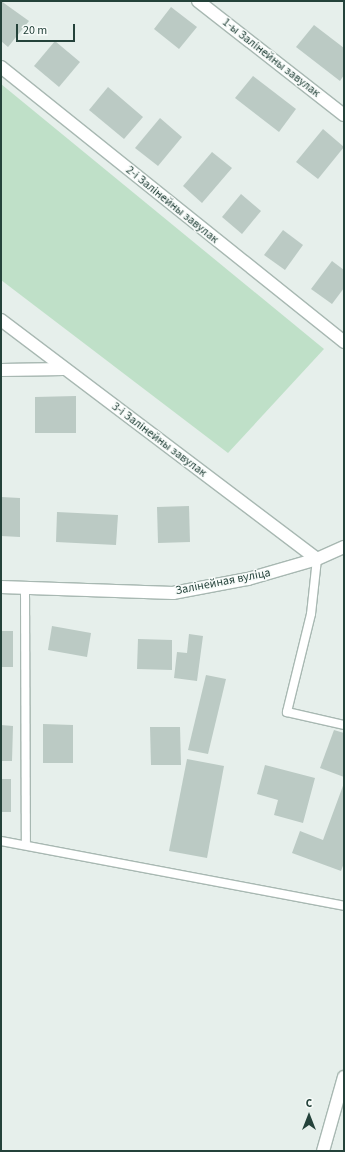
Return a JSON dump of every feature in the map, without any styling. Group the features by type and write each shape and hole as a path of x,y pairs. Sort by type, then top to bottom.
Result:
{"street":[{"name":"1-ы Залінейны завулак","path":"198,1 344,115"},
{"name":"2-і Залінейны завулак","path":"1,67 344,342"},
{"name":"3-і Залінейны завулак","path":"1,320 317,559"},
{"path":"1,370 64,369"},
{"name":"Залінейная вуліца","path":"1,587 173,593 248,579 317,559 344,547"},
{"path":"323,1151 344,1077"}],"lane":[{"path":"317,559 311,614 288,712 344,725"},
{"path":"25,588 26,844"},
{"path":"1,841 26,844 344,906"}],"green space":[{"path":"1,84 324,349 228,453 1,280"}],"building":[{"path":"1,1 29,21 8,47 1,41"},
{"path":"171,7 197,27 179,49 154,29"},
{"path":"314,25 344,48 344,75 340,81 296,47"},
{"path":"55,41 80,62 59,87 34,66"},
{"path":"253,76 296,109 279,132 235,98"},
{"path":"108,87 143,117 124,139 89,110"},
{"path":"160,118 182,137 158,166 135,148"},
{"path":"323,129 344,147 318,179 296,162"},
{"path":"212,152 232,168 202,203 183,186"},
{"path":"241,194 261,211 242,234 222,217"},
{"path":"283,230 303,245 285,270 264,255"},
{"path":"332,261 344,270 344,288 332,304 311,289"},
{"path":"76,396 76,433 35,433 35,397"},
{"path":"1,497 20,498 20,537 1,536"},
{"path":"189,506 190,542 158,543 157,507"},
{"path":"57,512 118,515 116,545 56,542"},
{"path":"52,626 91,633 87,657 48,650"},
{"path":"1,631 13,631 13,667 1,667"},
{"path":"189,634 203,636 197,681 174,678 177,652 187,653"},
{"path":"138,639 172,640 172,670 137,669"},
{"path":"206,675 226,679 208,754 188,750"},
{"path":"43,724 73,725 73,763 43,763"},
{"path":"1,725 13,726 12,761 1,761"},
{"path":"150,727 180,727 181,765 151,765"},
{"path":"334,730 344,733 344,777 320,768"},
{"path":"187,759 224,766 207,858 169,851"},
{"path":"265,765 315,778 303,823 274,815 278,800 257,794"},
{"path":"1,779 11,779 11,812 1,812"},
{"path":"344,783 344,863 341,871 292,853 300,831 323,840"}]}
